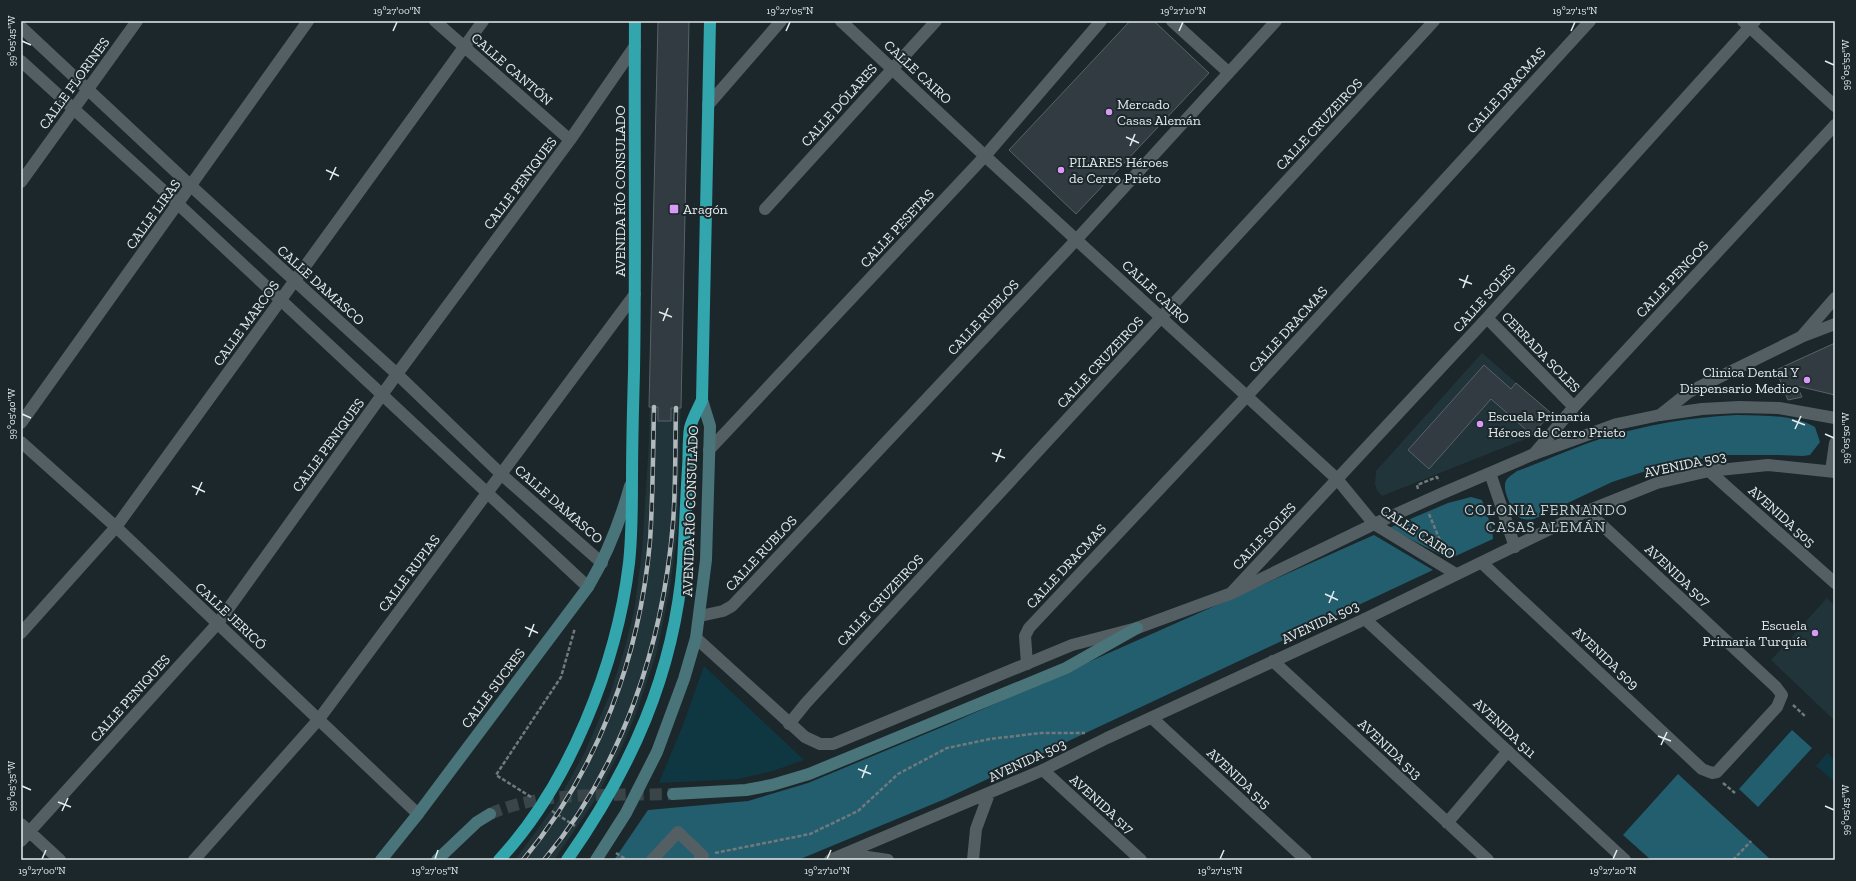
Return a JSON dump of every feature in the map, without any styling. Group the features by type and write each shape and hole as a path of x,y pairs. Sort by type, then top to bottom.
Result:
{"highway":[{"name":"AVENIDA RÍO CONSULADO","path":"500,860 533,819 557,779 598,690 612,651 629,564 632,520 635,294 635,21"},
{"name":"AVENIDA RÍO CONSULADO","path":"702,400 710,21"},
{"path":"567,860 592,823 626,766 641,732 662,673 678,601 683,562 690,427 702,400"}],"main road":[{"name":"AVENIDA RÍO CONSULADO","path":"596,860 626,813 657,752 684,679 696,638 706,560 710,426 702,400"},
{"name":"CALLE SUCRES","path":"381,860 418,814 588,587 602,563 623,512 632,481"},
{"path":"673,794 746,790 772,785 809,774 1066,668 1137,628"},
{"path":"437,860 477,822 490,814"}],"street":[{"name":"CALLE FLORINES","path":"21,182 137,21"},
{"name":"CALLE LIRAS","path":"21,423 308,21"},
{"name":"CALLE CANTÓN","path":"435,21 570,140"},
{"name":"CALLE MARCOS","path":"21,633 116,528 483,21"},
{"path":"708,105 781,21"},
{"name":"CALLE CAIRO","path":"841,21 893,68 985,156 1337,479 1374,524 1456,574"},
{"name":"CALLE DÓLARES","path":"765,209 936,21"},
{"name":"CALLE PESETAS","path":"709,450 985,156 1101,21"},
{"path":"1172,21 1228,72"},
{"name":"CALLE RUBLOS","path":"700,616 723,611 732,606 1076,239 1276,21"},
{"name":"CALLE CRUZEIROS","path":"789,724 806,703 1434,21"},
{"name":"CALLE DRACMAS","path":"1027,664 1025,636 1029,628 1247,396 1590,21"},
{"path":"1749,23 1835,106"},
{"name":"CALLE SOLES","path":"1232,592 1487,318 1749,23"},
{"name":"CALLE DAMASCO","path":"21,27 191,186 397,374 502,475 602,563"},
{"name":"CALLE PENIQUES","path":"21,841 25,828 218,623 397,374 570,140 635,46"},
{"path":"21,61 178,204 588,587"},
{"name":"CALLE PENGOS","path":"1534,454 1574,407 1835,125"},
{"name":"CALLE RUPIAS","path":"194,860 319,719 502,475 635,294"},
{"path":"1801,337 1835,298"},
{"name":"CERRADA SOLES","path":"1487,318 1574,407"},
{"path":"1660,415 1689,392 1801,337 1835,324"},
{"path":"696,638 805,737 820,744 833,744 1072,645 1137,628 1232,592 1374,524 1490,473 1534,454 1617,424 1660,415 1702,409 1779,408 1835,418"},
{"name":"CALLE JERICÓ","path":"21,442 218,623 418,814"},
{"path":"1833,471 1835,443"},
{"name":"AVENIDA 503","path":"830,860 1043,770 1107,738 1515,547 1587,511 1657,483 1709,471 1768,465 1833,471"},
{"name":"AVENIDA 505","path":"1709,471 1835,583"},
{"path":"1490,473 1515,547"},
{"name":"AVENIDA 507","path":"1587,511 1776,687 1782,695 1777,707 1727,762 1717,772 1712,773"},
{"name":"AVENIDA 509","path":"1482,562 1702,769 1712,773"},
{"name":"AVENIDA 511","path":"1365,618 1625,860"},
{"name":"AVENIDA 513","path":"1273,661 1488,860"},
{"name":"AVENIDA 515","path":"1152,718 1306,860"},
{"path":"1448,823 1508,751"},
{"name":"AVENIDA 517","path":"1043,770 1141,860"},
{"path":"973,860 976,830 989,794"},
{"path":"25,828 60,860"},
{"path":"652,860 678,832 701,858"},
{"path":"846,854 888,860"}],"path":[{"path":"1420,492 1417,485 1437,477"},
{"path":"1426,507 1447,557"},
{"path":"536,800 496,775 561,676 576,624"},
{"path":"701,858 810,834 858,811 898,774 947,748 990,739 1041,733 1086,733 1107,738"},
{"path":"549,809 581,830"},
{"path":"1734,860 1751,841"},
{"path":"614,852 627,860"}],"shaded area":[{"path":"658,21 689,21 678,527 669,594 656,655 637,711 622,747 594,802 554,860 515,860 556,804 585,752 610,694 634,612 642,551 649,441"},
{"name":"Escuela Primaria Héroes de Cerro Prieto","path":"1482,353 1551,413 1528,438 1382,496 1377,490 1375,484 1376,471"},
{"path":"1737,415 1777,416 1806,423 1815,427 1820,442 1810,455 1726,455 1667,464 1612,482 1529,520 1520,518 1516,515 1507,496 1505,488 1506,480 1517,471 1590,443 1617,434 1668,422"},
{"path":"1471,497 1482,500 1492,529 1493,539 1449,559 1389,528 1448,503"},
{"path":"1374,535 1433,570 945,799 798,860 614,860 648,810 748,801 808,783 947,725"},
{"name":"Escuela Primaria Turquía","path":"1827,598 1835,606 1835,721 1771,660"},
{"path":"704,666 804,760 773,771 738,779 659,783 683,725"},
{"path":"1792,730 1812,748 1758,807 1739,789"},
{"path":"1827,753 1835,760 1835,782 1816,766"},
{"path":"1678,774 1771,860 1651,860 1623,835"}],"building":[{"path":"658,21 689,21 681,408 671,408 671,421 658,421 658,407 649,407"},
{"name":"Mercado Casas Alemán","path":"1130,21 1154,21 1209,73 1076,214 1009,150"},
{"name":"Clinica Dental Y Dispensario Medico","path":"1835,343 1835,395 1797,386 1802,397 1788,400 1776,370"},
{"path":"1484,365 1511,389 1516,383 1551,413 1532,435 1491,399 1429,469 1408,450"}],"tunnel":[{"path":"490,814 510,806 556,798 604,795 673,794"}],"railway":[{"path":"523,860 550,825 594,750 611,710 625,669 645,584 650,541 654,407"},
{"path":"544,860 572,823 596,785 617,744 634,702 649,658 660,613 668,568 673,523 676,408"}],"place":[{"name":"Mercado Casas Alemán","path":"1109,112"},
{"name":"PILARES Héroes de Cerro Prieto","path":"1061,170"},
{"name":"Aragón","path":"674,209"},
{"name":"Clinica Dental Y Dispensario Medico","path":"1807,380"},
{"name":"Escuela Primaria Héroes de Cerro Prieto","path":"1480,424"},
{"name":"Escuela Primaria Turquía","path":"1815,633"}],"district":[{"name":"COLONIA FERNANDO CASAS ALEMÁN","path":"1546,518"}]}
